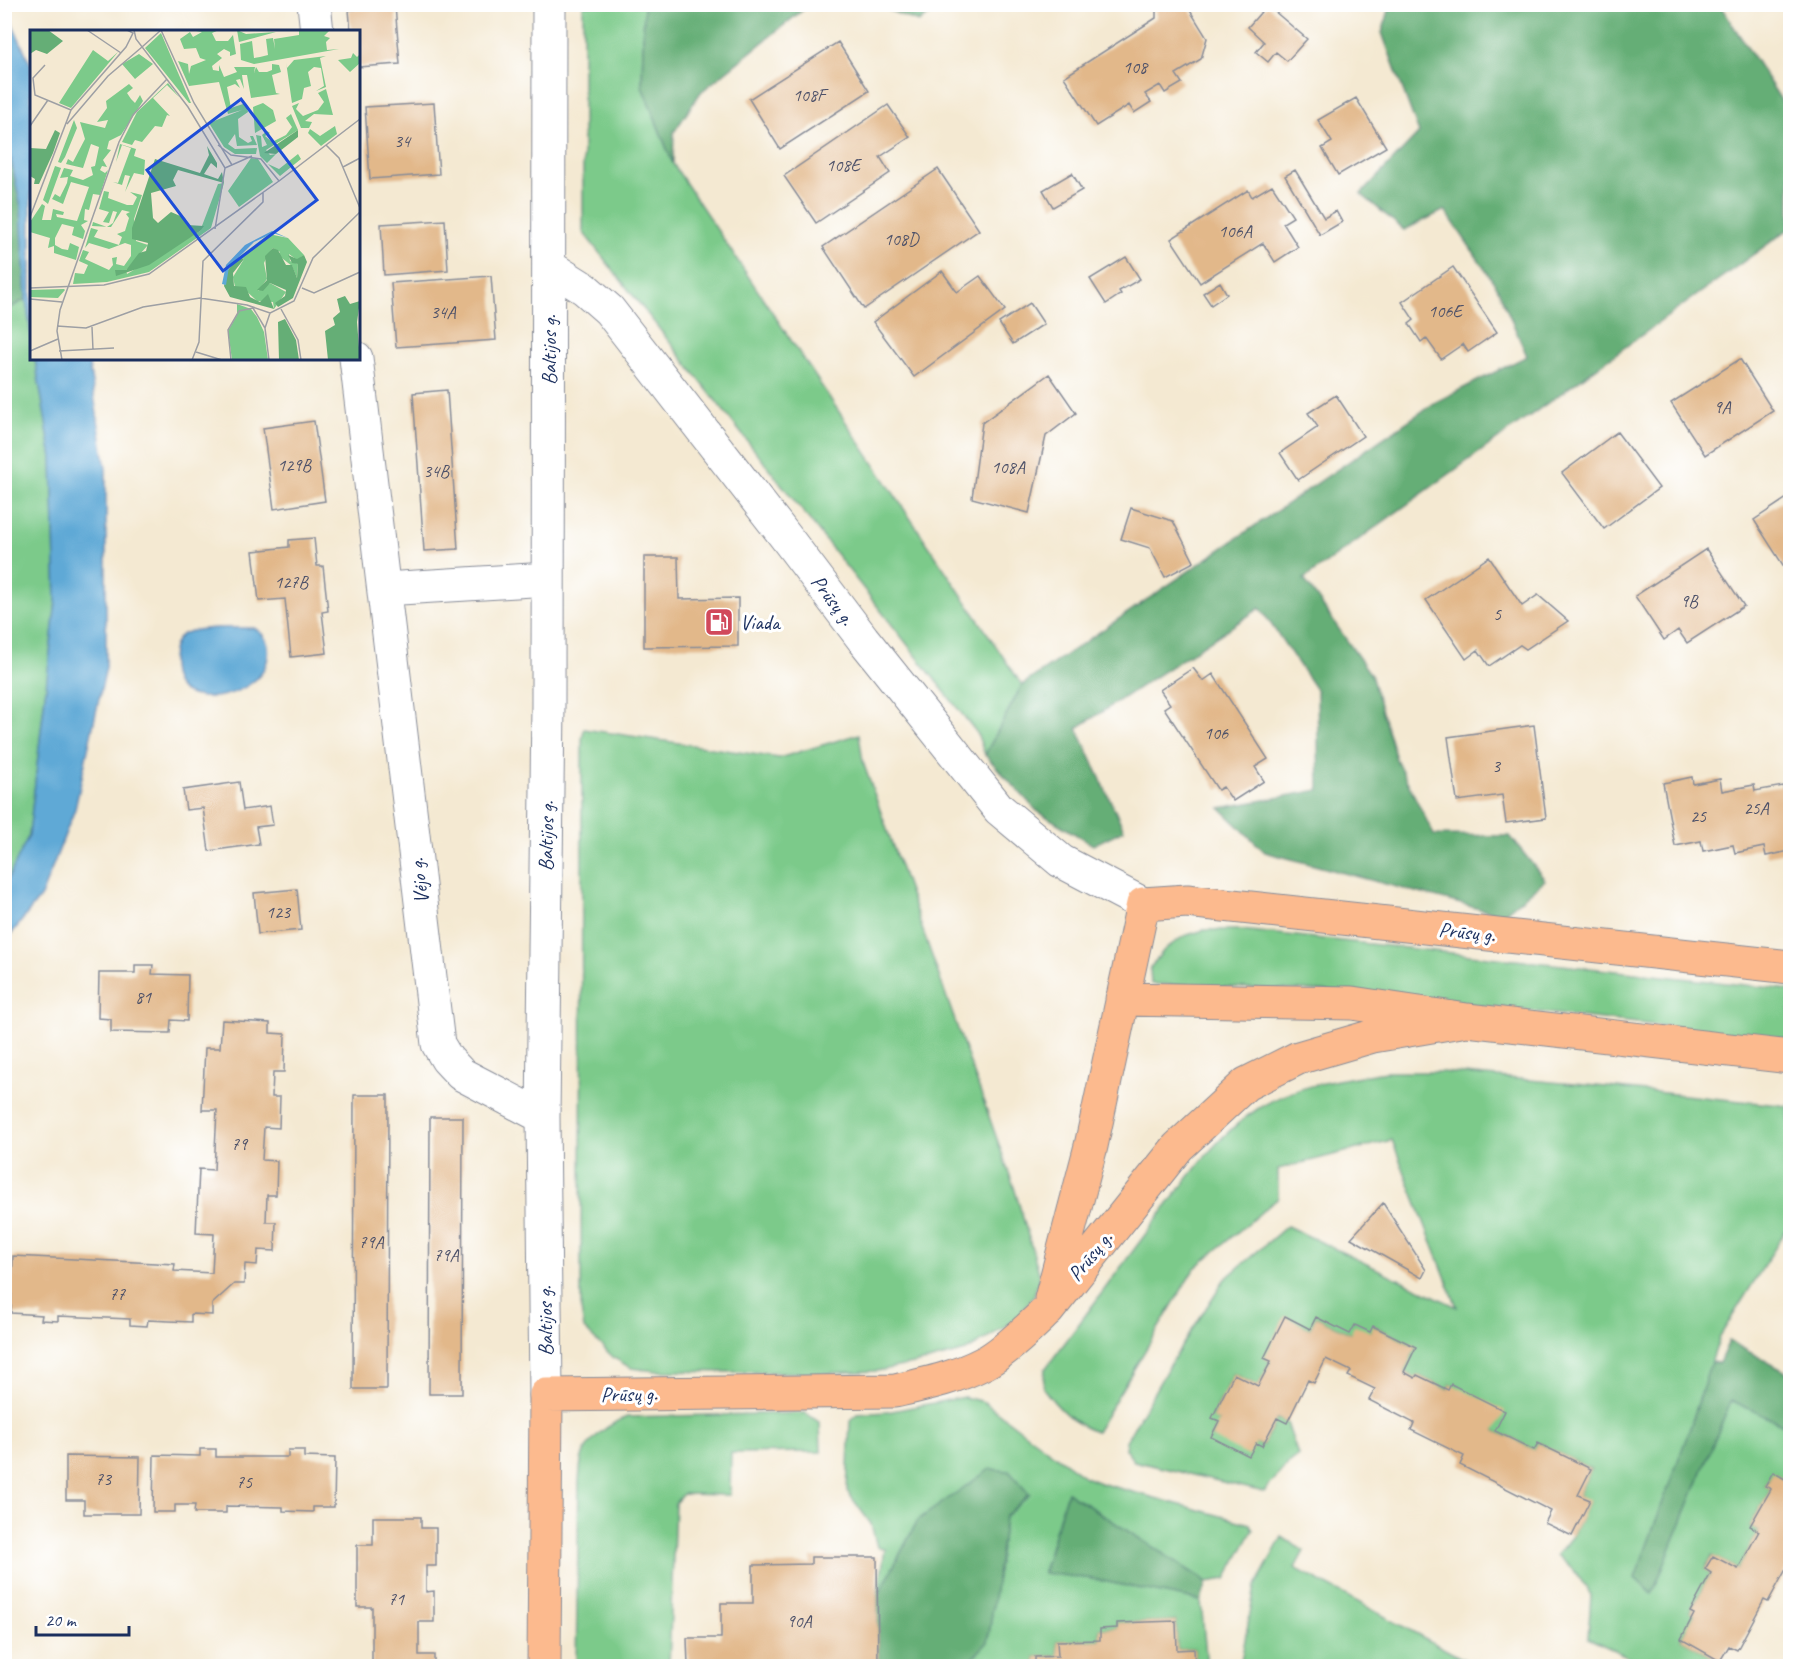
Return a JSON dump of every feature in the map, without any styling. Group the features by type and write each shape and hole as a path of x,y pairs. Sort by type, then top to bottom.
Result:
{"main road":[{"name":"Prūsų g.","path":"1048,1310 1091,1146 1143,904 1186,901 1791,967"},
{"name":"Prūsų g.","path":"1122,999 1352,1003 1467,1020 1791,1057"},
{"name":"Prūsų g.","path":"546,1395 895,1391 944,1380 986,1362 1048,1310 1178,1147 1246,1084 1298,1058 1373,1036 1467,1020"},
{"name":"Baltijos g.","path":"544,1666 546,1395"}],"street":[{"path":"314,4 317,30"},
{"name":"Baltijos g.","path":"546,1395 543,1117 550,267 549,4"},
{"name":"Prūsų g.","path":"550,267 585,289 609,310 863,639 999,809 1061,861 1143,904"},
{"name":"Vėjo g.","path":"356,360 438,1044 447,1059 461,1074 543,1117"},
{"path":"384,589 548,579"}],"green space":[{"path":"644,4 809,5 701,92 674,132 673,164 642,86"},
{"path":"1391,4 1720,5 1790,114 1790,228 1304,579 1371,675 1396,759 1434,835 1510,836 1545,880 1502,915 1265,852 1220,808 1319,790 1317,691 1260,608 1077,728 1124,830 1093,845 1037,811 985,755 1022,685 1436,402 1527,356 1497,287 1445,210 1404,230 1361,194 1419,133 1382,33"},
{"path":"583,5 644,5 642,86 673,164 1022,685 985,755 977,733 583,232"},
{"path":"876,5 948,5 918,22"},
{"path":"4,132 21,206 26,299 5,311"},
{"path":"26,299 30,328 30,360 35,360 52,457 56,601 29,835 5,885 4,311"},
{"path":"584,729 779,758 859,734 863,762 1014,1187 1040,1276 1034,1295 1016,1320 966,1351 877,1371 830,1373 656,1371 631,1368 614,1358 584,1329 581,1309 582,740"},
{"path":"1204,930 1241,930 1790,990 1790,1040 1367,993 1151,984 1150,968 1164,950 1184,936"},
{"path":"1386,1072 1442,1072 1788,1106 1790,1224 1720,1336 1690,1428 1652,1593 1731,1400 1790,1428 1790,1482 1773,1473 1765,1485 1771,1489 1750,1526 1759,1531 1738,1569 1712,1556 1705,1569 1711,1573 1690,1611 1694,1614 1681,1639 1720,1661 1718,1666 1648,1666 1588,1638 1591,1595 1577,1574 1557,1555 1572,1536 1589,1501 1578,1495 1591,1469 1538,1443 1534,1450 1495,1431 1451,1384 1448,1390 1417,1375 1415,1378 1404,1372 1416,1347 1374,1326 1370,1332 1350,1334 1316,1317 1310,1329 1285,1317 1265,1358 1271,1361 1258,1386 1234,1374 1212,1417 1219,1421 1211,1437 1256,1443 1262,1446 1277,1418 1287,1423 1298,1455 1264,1492 1134,1461 1125,1449 1126,1441 1169,1366 1224,1280 1287,1226 1457,1307 1392,1140 1278,1169 1278,1198 1194,1269 1096,1432 1066,1414 1043,1388 1045,1369 1184,1183 1231,1129 1259,1108 1289,1093 1353,1077"},
{"path":"1729,1341 1790,1374 1790,1428 1731,1400 1652,1594 1635,1578 1690,1428 1711,1362 1719,1363"},
{"path":"964,1397 984,1402 1085,1477 1250,1524 1253,1530 1226,1579 1207,1582 1067,1492 1043,1572 1093,1579 1201,1601 1207,1666 1195,1666 1194,1649 1177,1650 1176,1621 1117,1623 1117,1628 1100,1629 1100,1640 1057,1641 1058,1656 1035,1657 1035,1666 965,1666 988,1642 1005,1517 1029,1495 918,1520 878,1596 885,1549 877,1547 871,1524 847,1491 850,1420 857,1414 887,1412"},
{"path":"806,1413 820,1423 821,1452 731,1453 730,1495 683,1494 675,1503 669,1666 576,1666 579,1481 582,1457 589,1444 607,1428 627,1417"},
{"path":"990,1469 1009,1471 1029,1494 1005,1517 988,1642 965,1666 878,1666 878,1596 918,1520"},
{"path":"1067,1492 1207,1582 1201,1601 1093,1579 1043,1573"},
{"path":"1282,1537 1304,1551 1295,1568 1476,1666 1240,1666 1255,1587"}],"water":[{"path":"4,5 30,63 30,328 26,299 21,206 5,132"},
{"path":"35,360 88,360 106,469 106,667 75,809 41,896 5,942 5,885 29,835 56,601 52,457"},
{"path":"254,628 266,640 268,656 262,671 250,684 218,697 189,694 178,686 173,674 173,650 185,633 200,629"}],"building":[{"path":"1156,4 1186,4 1207,38 1201,59 1176,74 1182,83 1165,93 1160,85 1145,94 1151,102 1134,113 1129,105 1096,126 1064,77 1156,18"},
{"path":"1267,5 1307,39 1287,61 1276,52 1268,62 1256,52 1264,42 1248,27"},
{"path":"395,6 400,64 360,67 360,30 351,30 349,10"},
{"path":"838,42 869,91 780,149 749,99"},
{"path":"1356,98 1386,147 1338,175 1322,148 1332,142 1318,120"},
{"path":"434,103 439,174 370,179 365,107"},
{"path":"888,105 910,137 880,157 890,173 816,223 784,176"},
{"path":"938,169 979,230 864,309 823,247"},
{"path":"1295,170 1324,218 1336,211 1342,222 1320,235 1285,176"},
{"path":"1072,173 1082,190 1053,207 1043,190"},
{"path":"1272,185 1293,217 1283,223 1298,247 1275,262 1263,243 1200,283 1171,239 1248,190 1252,197"},
{"path":"445,220 448,270 384,275 381,224"},
{"path":"1126,257 1140,279 1119,291 1121,294 1106,304 1090,279"},
{"path":"1453,267 1497,332 1468,352 1463,344 1441,359 1426,338 1421,342 1409,324 1414,320 1402,302"},
{"path":"942,271 957,292 980,276 1005,310 914,377 873,322"},
{"path":"491,276 496,340 396,347 391,283"},
{"path":"1220,282 1227,294 1211,305 1203,293"},
{"path":"1030,303 1044,324 1013,344 999,323"},
{"path":"1740,359 1773,411 1705,455 1671,403"},
{"path":"1049,374 1076,413 1046,436 1029,513 972,498 982,423"},
{"path":"447,390 458,549 424,551 413,393"},
{"path":"1336,395 1363,436 1298,480 1280,453 1318,427 1308,413"},
{"path":"314,421 325,501 274,509 263,428"},
{"path":"1617,432 1659,488 1604,529 1562,473"},
{"path":"1790,496 1790,576 1754,520"},
{"path":"1131,508 1173,521 1194,562 1165,577 1150,548 1121,539"},
{"path":"314,538 317,566 323,566 328,611 322,612 327,653 291,657 285,599 259,601 253,551 289,547 289,540"},
{"path":"1706,549 1744,606 1687,643 1678,630 1664,640 1635,596"},
{"path":"644,557 678,557 679,599 738,598 738,646 644,647"},
{"path":"1489,557 1522,606 1538,595 1568,621 1526,649 1520,645 1489,666 1478,650 1466,659 1426,600"},
{"path":"1193,668 1203,681 1213,674 1268,759 1255,767 1264,781 1233,801 1223,787 1218,790 1164,708 1170,704 1160,690"},
{"path":"1534,725 1546,818 1506,823 1502,795 1457,801 1448,737"},
{"path":"1692,777 1693,784 1720,779 1722,791 1754,785 1755,791 1783,786 1790,826 1790,851 1766,856 1764,847 1735,853 1733,845 1703,851 1701,841 1675,846 1663,783"},
{"path":"239,782 243,810 270,806 273,825 256,827 259,844 209,851 203,808 186,810 183,790"},
{"path":"297,889 301,930 258,934 254,893"},
{"path":"135,965 153,965 152,974 188,975 187,1021 171,1020 170,1033 111,1032 111,1019 98,1018 99,973 135,973"},
{"path":"222,1020 270,1023 270,1033 285,1034 284,1072 273,1072 272,1097 280,1097 279,1128 264,1127 262,1160 277,1161 276,1195 267,1195 266,1222 276,1222 275,1251 258,1250 257,1265 245,1264 244,1284 234,1284 212,1304 212,1315 191,1314 191,1322 148,1320 147,1326 130,1325 130,1319 58,1316 58,1321 41,1320 42,1315 11,1313 13,1256 175,1264 174,1271 212,1273 214,1234 196,1233 199,1169 214,1170 217,1110 202,1110 205,1048 220,1048"},
{"path":"354,1095 388,1095 387,1389 353,1389"},
{"path":"430,1117 463,1117 462,1394 429,1394"},
{"path":"1383,1203 1426,1270 1422,1278 1351,1238"},
{"path":"1285,1316 1310,1329 1316,1317 1350,1334 1355,1325 1370,1332 1373,1326 1416,1347 1404,1372 1415,1378 1417,1375 1448,1390 1451,1384 1505,1411 1495,1431 1534,1450 1538,1443 1591,1469 1578,1495 1590,1500 1572,1536 1545,1523 1551,1511 1460,1465 1464,1456 1411,1430 1414,1423 1369,1400 1375,1389 1348,1376 1351,1371 1326,1359 1314,1383 1308,1380 1287,1423 1277,1418 1262,1446 1256,1443 1249,1456 1211,1437 1219,1421 1212,1418 1234,1374 1258,1386 1271,1361 1264,1358"},
{"path":"200,1449 216,1449 216,1457 288,1457 288,1450 304,1450 304,1457 335,1458 334,1507 313,1507 313,1512 283,1511 283,1507 226,1506 226,1513 194,1513 195,1505 175,1505 175,1512 153,1512 154,1455 200,1456"},
{"path":"66,1456 140,1457 139,1514 84,1514 84,1500 66,1500"},
{"path":"1773,1472 1790,1482 1790,1562 1768,1602 1764,1600 1737,1650 1729,1646 1720,1661 1681,1639 1694,1614 1690,1612 1711,1573 1705,1569 1713,1556 1738,1569 1759,1531 1750,1526 1771,1489 1765,1486"},
{"path":"373,1517 421,1517 421,1528 436,1528 436,1566 426,1566 426,1592 434,1591 434,1622 419,1622 419,1655 434,1655 434,1666 372,1666 372,1607 357,1607 357,1545 373,1545"},
{"path":"811,1557 877,1557 878,1666 688,1666 687,1638 721,1638 721,1603 753,1603 753,1565 811,1564"},
{"path":"1176,1621 1177,1650 1194,1649 1195,1666 1035,1666 1035,1657 1058,1656 1057,1641 1100,1640 1100,1629 1117,1628 1117,1623"}],"place":[{"name":"Viada","path":"719,622"}]}
